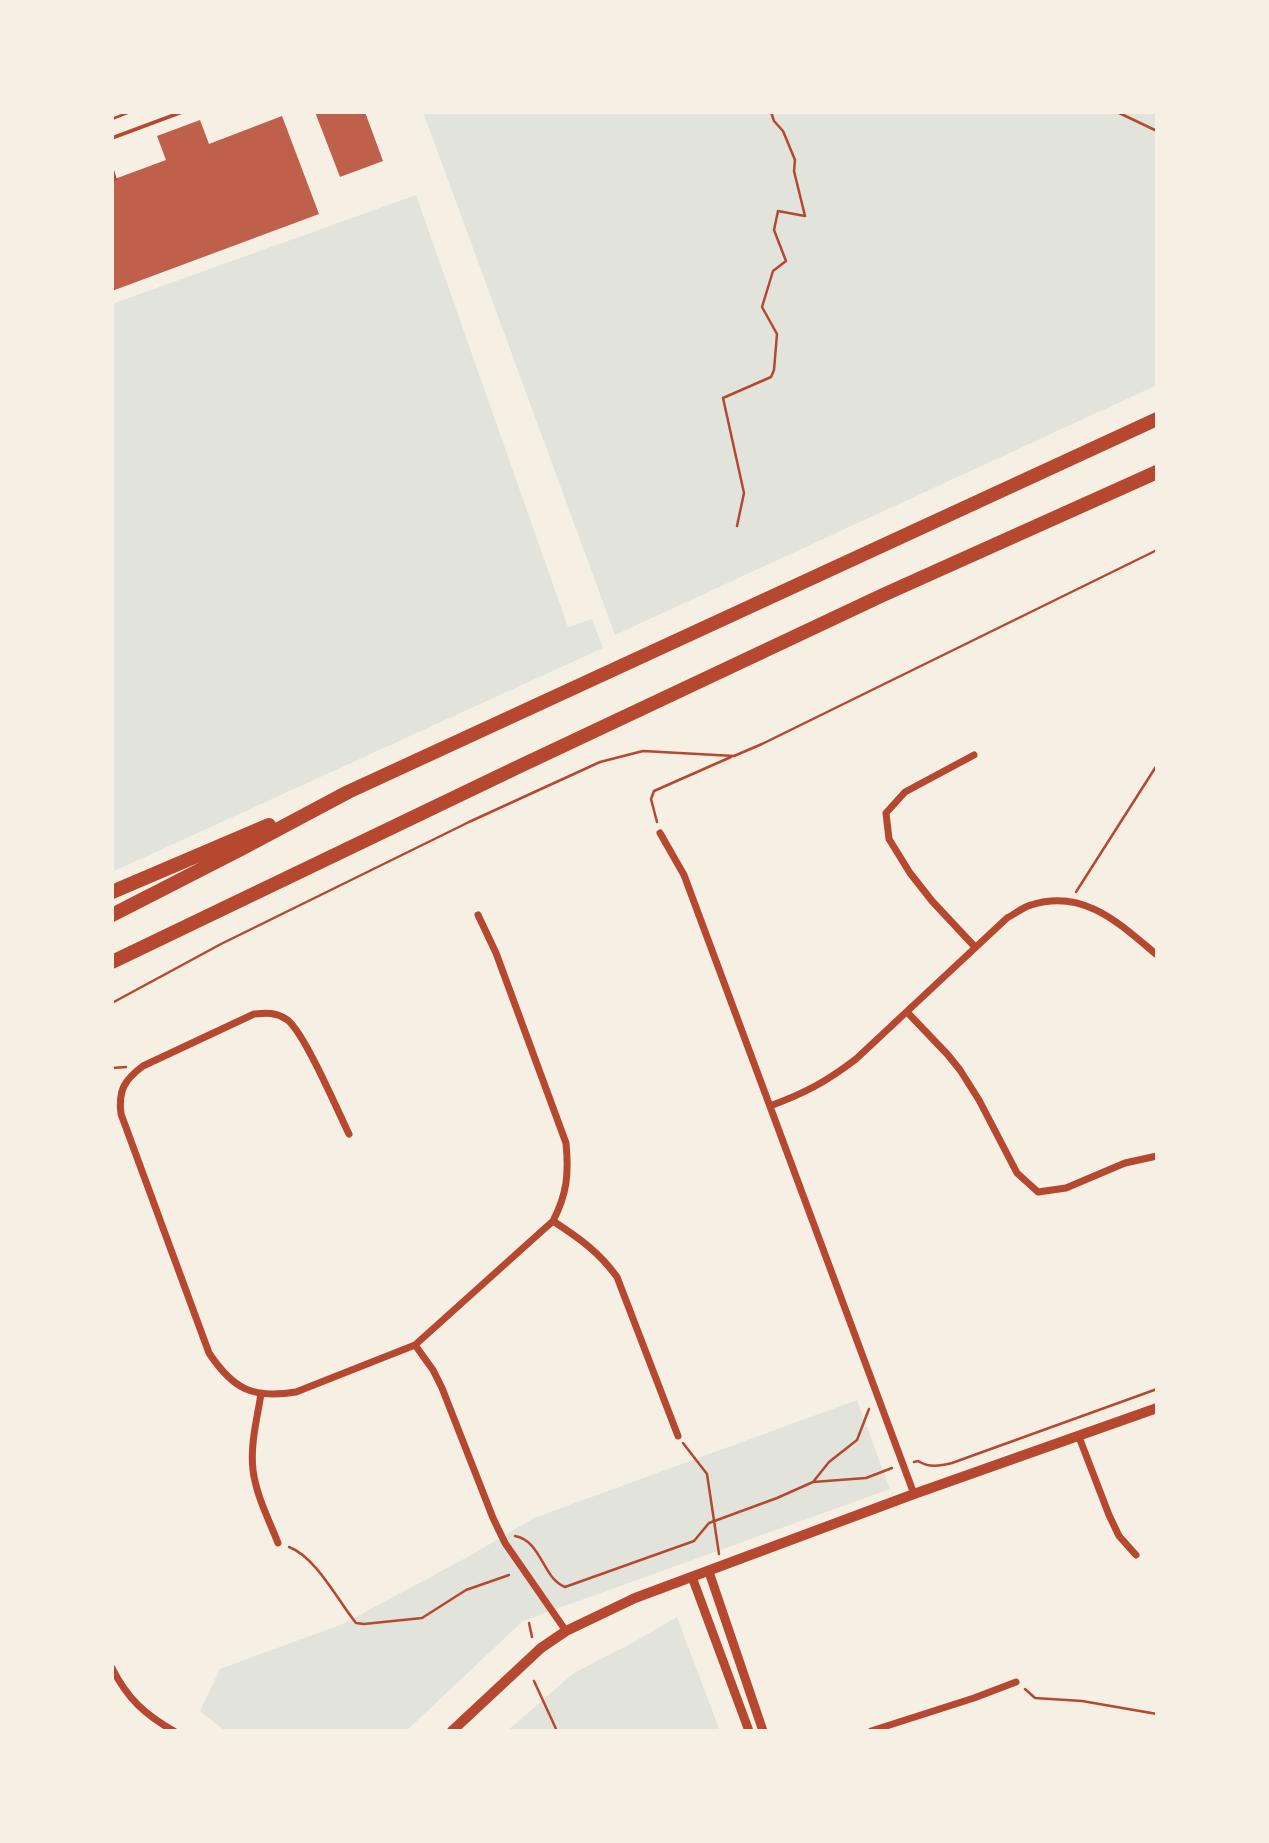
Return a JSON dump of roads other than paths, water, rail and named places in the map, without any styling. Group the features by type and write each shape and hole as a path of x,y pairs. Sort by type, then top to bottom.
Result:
{"highway":[{"path":"112,892 348,792 1157,419"},
{"path":"116,961 883,595 1157,472"},
{"path":"112,915 348,792"}],"main road":[{"path":"452,1731 541,1648 566,1631 635,1598 914,1494 1157,1408"}],"street":[{"path":"974,755 905,792 886,813 889,839 909,873 975,947"},
{"path":"660,833 684,875 914,1494"},
{"path":"770,1106 830,1079 856,1059 1007,918 1030,905 1051,901 1074,903 1094,909 1111,917 1157,955"},
{"path":"349,1134 300,1035 288,1020 272,1012 254,1014 143,1066 132,1074 124,1085 119,1099 121,1114 209,1353 222,1373 242,1388 261,1394 296,1392 415,1345 553,1221 559,1210 567,1186 566,1143 496,953 478,915"},
{"path":"907,1012 960,1070 1017,1173 1038,1192 1066,1188 1125,1163 1157,1156"},
{"path":"553,1221 592,1248 617,1277 678,1436"},
{"path":"415,1345 442,1388 505,1543 566,1631"},
{"path":"261,1394 252,1448 253,1471 278,1543"},
{"path":"1079,1437 1119,1536 1136,1555"},
{"path":"709,1572 764,1731"},
{"path":"692,1577 749,1731"},
{"path":"112,1668 121,1686 138,1707 163,1728 174,1731"},
{"path":"872,1731 1016,1682"}],"lane":[{"path":"112,138 182,112"},
{"path":"112,169 115,179"}]}
